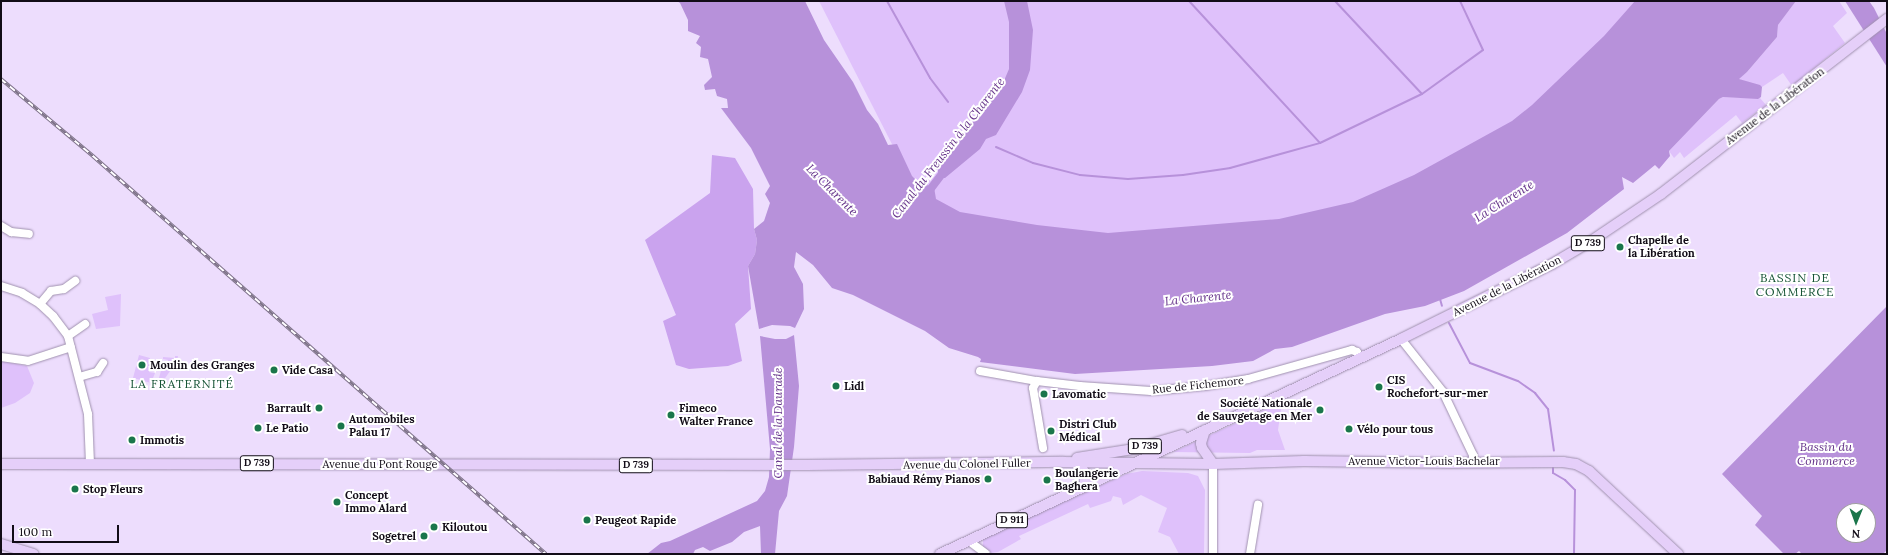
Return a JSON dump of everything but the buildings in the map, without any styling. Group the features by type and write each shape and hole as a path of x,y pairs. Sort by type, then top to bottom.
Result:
{"main road":[{"name":"Avenue de la Libération","path":"1136,462 1401,339 1514,284 1591,241 1660,194 1887,19"},
{"name":"D 739","path":"1063,462 1081,456 1113,452 1162,442 1224,421"},
{"path":"1205,430 1201,443 1202,448 1213,464"},
{"name":"Avenue Victor-Louis Bachelar","path":"1136,462 1213,464 1304,461 1547,461 1576,464 1589,471 1678,554"},
{"path":"1078,462 1085,473 1085,487"},
{"name":"D 739","path":"1085,487 1136,462"},
{"name":"Avenue du Colonel Fuller","path":"760,465 1136,462"},
{"name":"Avenue du Pont Rouge","path":"1,464 760,465"},
{"name":"D 911","path":"940,554 1085,487"},
{"path":"1,544 34,554"}],"street":[{"path":"1,226 11,232 29,234"},
{"path":"40,304 51,291 64,288 75,281"},
{"path":"1,286 22,293 40,304 53,316 68,336 88,414 90,463"},
{"path":"68,336 85,324"},
{"path":"1401,339 1443,392 1473,455 1473,462"},
{"path":"1,357 28,360 71,347"},
{"name":"Rue de Fichemore","path":"980,371 1037,381 1112,389 1151,391 1205,386 1248,379 1352,350 1357,352 1360,358"},
{"path":"79,377 97,372 103,364"},
{"path":"1037,381 1033,388 1043,448"},
{"path":"1213,464 1213,554"},
{"path":"1250,554 1258,505"},
{"path":"969,541 986,554"}],"shaded area":[{"path":"819,1 1658,1 1481,174 1106,262 922,203"},
{"path":"1796,1 1839,1 1847,13 1833,26 1845,43 1792,86 1783,73 1762,87 1738,79 1747,72 1777,37 1778,25"},
{"path":"1723,97 1760,98 1766,105 1742,123 1736,115 1684,158 1680,152 1674,158 1669,151 1719,99"},
{"path":"712,155 735,158 753,189 754,229 757,240 755,254 748,266 751,309 735,324 742,361 728,366 689,369 676,365 663,321 676,315 645,240 710,193"},
{"path":"121,294 120,326 96,329 92,314 108,310 105,297"},
{"path":"139,355 150,358 149,372 155,373 151,383 133,378"},
{"path":"175,356 178,356 177,361 161,384 157,385 162,367 167,368 168,360 163,359 163,357 175,358"},
{"path":"1,361 27,366 34,383 30,393 15,403 1,408"},
{"path":"1282,402 1278,430 1285,450 1257,450 1250,453 1173,452"},
{"path":"1142,471 1188,473 1198,476 1205,490 1204,554 1179,554 1170,537 1158,532 1167,508 1141,495 1123,505 1121,498 1113,496 1111,501 1090,508 1088,504 1019,536 1021,539 998,552 991,553 983,549 983,538 1126,474"}],"water":[{"name":"La Charente","path":"677,1 805,1 824,40 853,82 867,110 878,124 888,145 897,144 912,176 919,183 934,187 936,199 960,212 1037,225 1108,233 1279,219 1353,202 1414,175 1512,121 1532,105 1604,36 1635,1 1796,1 1778,25 1777,37 1747,72 1739,79 1760,85 1762,87 1761,97 1758,99 1723,97 1719,99 1669,151 1670,156 1659,169 1655,165 1633,183 1622,177 1624,189 1567,233 1464,291 1425,306 1385,314 1292,347 1275,349 1253,361 1212,366 1075,374 980,362 981,359 978,357 949,348 925,331 853,295 832,288 813,265 796,252 794,267 803,284 804,309 795,328 790,326 772,325 759,329 748,266 755,254 757,240 754,229 764,221 770,203 765,194 770,186 751,148 721,108 728,108 727,99 717,96 715,89 705,90 704,85 712,77 708,59 700,57 701,47 696,43 700,36 688,31 688,20 680,3"},
{"path":"1004,1 1027,1 1033,30 1030,70 1022,92 996,135 986,139 980,149 945,178 938,178 938,169 946,157 964,137 970,124 978,118 1000,90 1009,69 1009,22"},
{"path":"1845,1 1869,1 1874,8 1887,34 1887,67"},
{"name":"Bassin du Commerce","path":"1887,306 1887,550 1883,554 1802,554 1799,551 1795,554 1784,554 1755,525 1762,516 1722,474"},
{"name":"Canal de la Daurade","path":"794,335 799,386 794,447 787,496 779,511 775,554 761,554 760,526 744,532 732,542 710,551 703,547 695,550 693,554 647,554 661,543 670,541 757,501 765,491 769,477 770,449 760,336 775,339 786,339"}],"waterway":[{"path":"887,1 930,78 948,102"},
{"path":"1189,1 1320,143 1422,94"},
{"path":"1335,1 1422,94 1483,50 1460,1"},
{"path":"996,147 1033,163 1080,175 1128,179 1183,175 1230,168 1320,143"},
{"name":"Canal du Freussin à la Charente","path":"926,195 944,171"},
{"path":"1440,299 1442,306"},
{"path":"1449,323 1470,363 1518,381 1535,393 1548,409 1554,451"},
{"path":"1553,468 1553,473 1565,480 1575,490 1574,554"}],"railway":[{"path":"1,79 93,156 546,554"}],"place":[{"name":"Chapelle de la Libération","path":"1620,247"},
{"name":"Moulin des Granges","path":"142,365"},
{"name":"Vide Casa","path":"274,370"},
{"name":"Lidl","path":"836,386"},
{"name":"CIS Rochefort-sur-mer","path":"1379,387"},
{"name":"Lavomatic","path":"1044,394"},
{"name":"Barrault","path":"319,408"},
{"name":"Société Nationale de Sauvgetage en Mer","path":"1320,410"},
{"name":"Fimeco Walter France","path":"671,415"},
{"name":"Automobiles Palau 17","path":"341,426"},
{"name":"Le Patio","path":"258,428"},
{"name":"Vélo pour tous","path":"1349,429"},
{"name":"Distri Club Médical","path":"1051,431"},
{"name":"Immotis","path":"132,440"},
{"name":"Babiaud Rémy Pianos","path":"988,479"},
{"name":"Boulangerie Baghera","path":"1047,480"},
{"name":"Stop Fleurs","path":"75,489"},
{"name":"Concept Immo Alard","path":"337,502"},
{"name":"Peugeot Rapide","path":"587,520"},
{"name":"Kiloutou","path":"434,527"},
{"name":"Sogetrel","path":"424,536"}],"district":[{"name":"BASSIN DE COMMERCE","path":"1795,285"},
{"name":"LA FRATERNITÉ","path":"182,384"}]}
